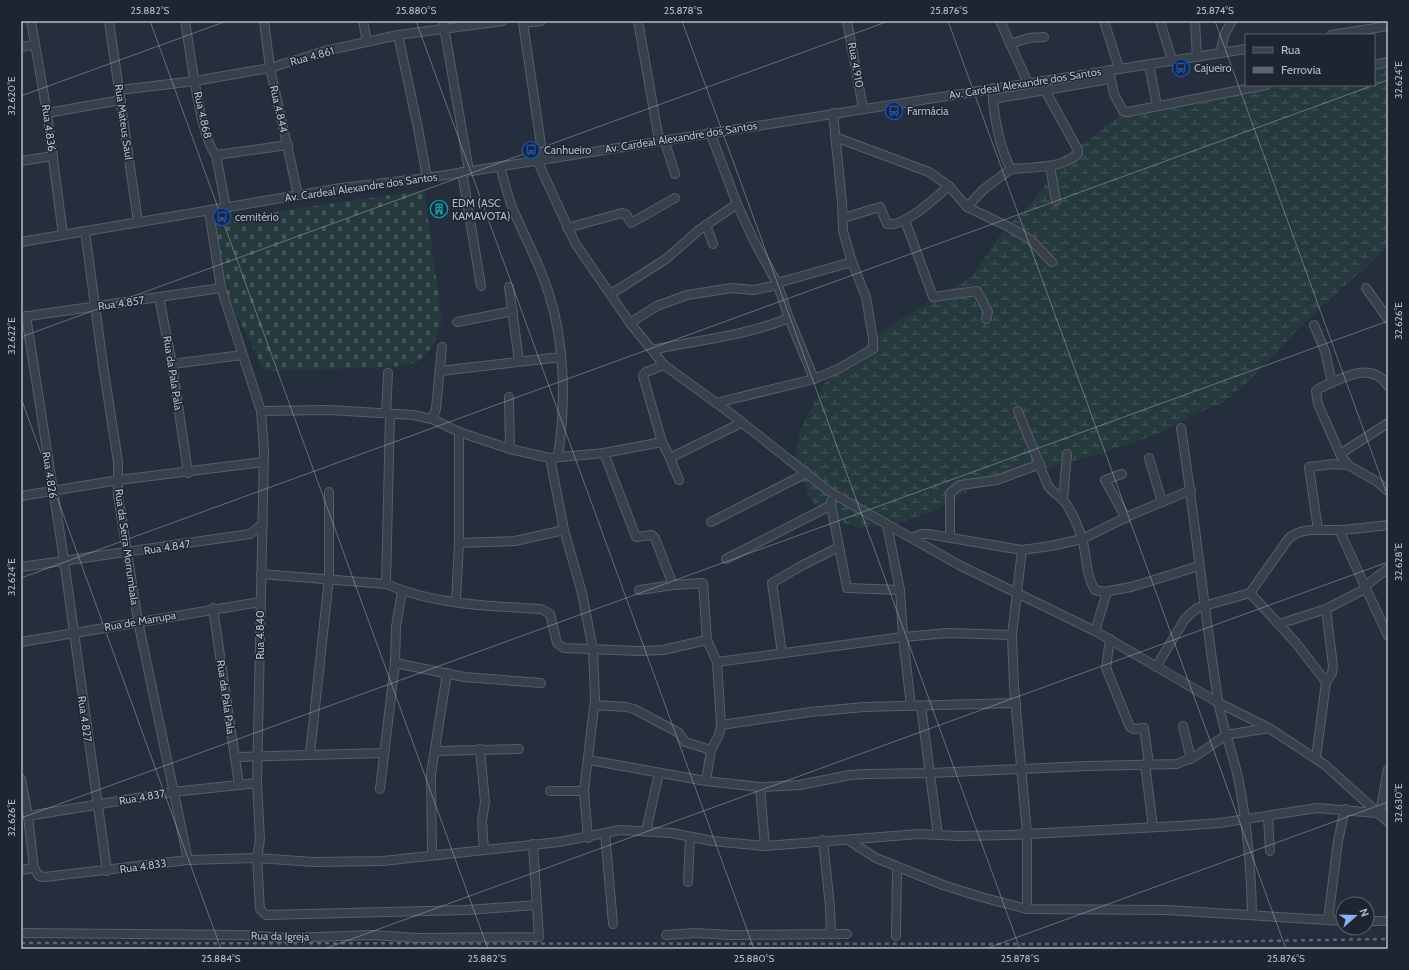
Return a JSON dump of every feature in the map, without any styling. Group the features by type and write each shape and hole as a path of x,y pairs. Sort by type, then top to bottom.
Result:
{"street":[{"name":"Rua 4.836","path":"31,21 47,113 63,234"},
{"name":"Rua Mateus Saul","path":"109,21 138,222"},
{"name":"Rua 4.868","path":"186,21 195,81 208,141 216,155 226,208"},
{"name":"Rua 4.844","path":"264,21 270,68 298,196"},
{"path":"363,21 367,42"},
{"name":"Rua 4.861","path":"120,90 195,81 270,68 325,51 444,25 503,21"},
{"path":"541,21 523,22 540,159 567,228 587,262 630,323 664,365 716,403 830,492 958,565 1095,631 1219,703 1269,728 1316,758 1384,813 1388,822"},
{"path":"638,21 661,140 675,174"},
{"name":"Rua 4.910","path":"847,21 863,108"},
{"path":"1000,21 1028,82"},
{"path":"1104,21 1119,68"},
{"path":"1160,21 1172,60"},
{"path":"1195,21 1197,57"},
{"path":"1220,53 1225,33 1232,21"},
{"path":"444,25 481,286"},
{"path":"1337,34 1388,26"},
{"path":"398,35 427,178"},
{"path":"1010,44 1029,38 1044,37"},
{"path":"21,47 34,45"},
{"name":"Av. Cardeal Alexandre dos Santos","path":"21,242 298,196 427,178 710,132 1245,49"},
{"path":"1375,65 1388,62"},
{"path":"1149,64 1157,106"},
{"path":"1109,70 1114,94 1123,111 1128,112 1261,86"},
{"path":"993,99 1110,79"},
{"path":"967,206 984,189 1011,169 1050,166 1074,157 1079,152 1040,81"},
{"path":"993,88 993,99 1003,151 1011,169"},
{"path":"47,113 121,100"},
{"path":"716,403 814,379 838,369 873,349 873,339 866,297 842,231 843,218 833,113"},
{"path":"710,132 737,204 755,243 778,284 789,318 814,379"},
{"path":"835,137 929,172 949,186 967,206 1031,240 1052,262"},
{"path":"216,155 288,145"},
{"path":"21,160 53,156"},
{"path":"500,166 512,206 549,293 554,310 561,357 562,404 554,457 564,530 582,593 593,650 595,705 584,791 588,838"},
{"path":"1050,166 1056,200"},
{"path":"843,218 880,207 887,224 894,224 905,220 949,186"},
{"path":"567,228 622,213 631,223 675,198"},
{"path":"611,294 666,259 706,225 737,204"},
{"name":"Rua 4.840","path":"209,211 221,288 261,411 263,524 257,783 260,839 257,858 260,909 266,915 466,910 537,905"},
{"path":"905,220 933,297 977,291 988,312 986,319"},
{"path":"706,225 713,244"},
{"name":"Rua da Serra Morrumbala","path":"85,231 118,462 118,496 138,621 188,860"},
{"path":"630,323 652,309 687,294 732,288 753,290 852,262"},
{"path":"509,287 519,361"},
{"name":"Rua 4.857","path":"23,316 221,288"},
{"path":"1366,288 1386,314"},
{"name":"Rua da Pala Pala","path":"159,297 172,364 188,473"},
{"path":"457,322 513,311"},
{"name":"Rua 4.826","path":"23,316 64,560 73,633"},
{"path":"652,350 766,328 789,318"},
{"path":"1314,325 1325,352 1332,383"},
{"path":"432,419 436,409 442,347"},
{"path":"172,364 242,355"},
{"path":"440,371 561,357"},
{"path":"664,365 646,372 643,376 662,442 679,480"},
{"path":"1388,386 1378,375 1365,371 1332,383 1316,391 1318,404 1340,454 1348,465 1376,481 1388,491"},
{"path":"386,584 388,373"},
{"path":"509,397 510,449"},
{"path":"261,411 328,410 413,415 432,419 459,432 510,449 554,457 604,453 662,442"},
{"path":"1018,410 1048,486 1052,492 1063,500 1082,539 1092,586 1095,590 1107,592 1131,587 1199,566"},
{"path":"670,458 740,423"},
{"path":"1340,454 1388,423"},
{"path":"1181,428 1204,606 1219,703 1226,735 1238,776 1250,860 1252,914"},
{"path":"456,602 459,543 459,432"},
{"path":"604,453 636,537 652,535 655,538 673,585"},
{"path":"1063,500 1068,454"},
{"path":"1149,458 1162,502"},
{"path":"21,496 119,480 188,473 263,462"},
{"path":"950,536 950,493 955,487 997,480 1040,464"},
{"path":"1318,530 1309,467 1333,464 1348,465"},
{"path":"712,522 807,473"},
{"path":"1122,474 1105,480 1126,518"},
{"path":"911,538 922,534 950,536 1022,550 1082,539 1190,490"},
{"path":"310,754 329,578 329,492"},
{"path":"830,492 831,505 847,588 900,590"},
{"path":"726,558 831,505"},
{"name":"Rua 4.847","path":"21,567 64,560 127,553 250,534 263,524"},
{"path":"887,525 900,590 903,637 911,706"},
{"path":"1156,667 1185,618 1197,608 1250,593 1289,538 1295,533 1388,525"},
{"path":"459,543 515,541 564,530"},
{"path":"1339,530 1388,636"},
{"path":"250,534 262,546"},
{"path":"782,653 772,583 801,566 839,547"},
{"path":"1022,550 1012,635 1027,834 1027,909"},
{"path":"1279,624 1326,609 1365,588 1387,569 1388,571"},
{"path":"261,574 329,578 386,584 402,591 456,602 547,611 550,614 556,639 559,645 564,648 639,651 663,650 707,640"},
{"path":"639,590 673,585 703,583 707,640 717,662 721,726 719,735 711,750 706,781"},
{"path":"380,789 394,663 396,627 402,591"},
{"path":"1095,631 1107,592"},
{"path":"1250,593 1296,643 1326,682"},
{"name":"Rua de Marrupa","path":"21,642 213,608 260,602"},
{"name":"Rua da Pala Pala","path":"213,608 239,785"},
{"path":"1316,758 1326,682 1332,673 1333,666 1326,609"},
{"name":"Rua 4.827","path":"73,633 107,871"},
{"path":"717,662 903,637 948,633 1012,635"},
{"path":"1110,639 1106,668 1130,727 1134,729 1144,728 1153,827"},
{"path":"394,663 464,677 541,683"},
{"path":"432,855 431,774 447,673"},
{"path":"721,726 810,712 889,705 921,706 1016,703"},
{"path":"595,705 634,709 679,733 685,742 711,750"},
{"path":"921,706 931,773 938,836"},
{"path":"1183,726 1191,759"},
{"path":"589,760 706,781 760,787 800,785 850,775 1177,764 1191,759 1226,735 1269,728"},
{"path":"480,749 485,802 482,821 484,850"},
{"path":"435,751 519,749"},
{"path":"235,757 258,755 383,753"},
{"path":"1384,813 1388,769"},
{"path":"646,830 659,773"},
{"path":"21,779 22,794 28,816 34,868 21,870"},
{"name":"Rua 4.837","path":"28,816 173,792 257,783"},
{"path":"760,787 765,846"},
{"path":"550,791 584,791"},
{"name":"Rua 4.833","path":"34,868 39,876 45,877 107,871 188,860 257,858 313,862 364,863 588,838 620,830 646,830 672,833 712,841 765,846 823,840 848,840 919,834 959,836 1027,834 1153,827 1244,820 1317,808 1384,813"},
{"path":"1328,920 1338,841 1345,809"},
{"path":"1268,816 1270,851"},
{"path":"604,833 613,924"},
{"path":"688,882 690,837"},
{"path":"823,840 830,907 831,934"},
{"path":"848,840 876,858 897,867 981,898 1027,909 1120,909 1252,914 1335,920"},
{"path":"533,844 537,905"},
{"path":"896,936 897,867"},
{"name":"Rua da Igreja","path":"21,933 244,935 287,938 372,936 417,938 539,937 537,905"},
{"path":"1375,921 1388,921"},
{"path":"666,935 696,933 732,935 848,934"}],"green space":[{"path":"1388,59 1388,247 1304,323 1250,380 1222,403 1195,414 1158,434 1102,453 1051,467 994,476 932,512 896,524 860,528 830,518 810,499 795,461 800,431 825,382 854,354 896,322 972,276 1005,228 1022,213 1044,187 1061,157 1088,141 1120,115 1184,105 1245,84 1245,86 1375,86 1375,61"},
{"path":"424,190 442,320 433,346 418,362 394,367 268,371 263,368 226,293 222,279 213,221"}],"railway":[{"path":"21,943 1070,944 1388,939"}],"place":[{"name":"Cajueiro","path":"1181,68"},
{"name":"Farmácia","path":"894,111"},
{"name":"Canhueiro","path":"531,150"},
{"name":"EDM (ASC KAMAVOTA)","path":"439,209"},
{"name":"cemitério","path":"222,217"}]}
